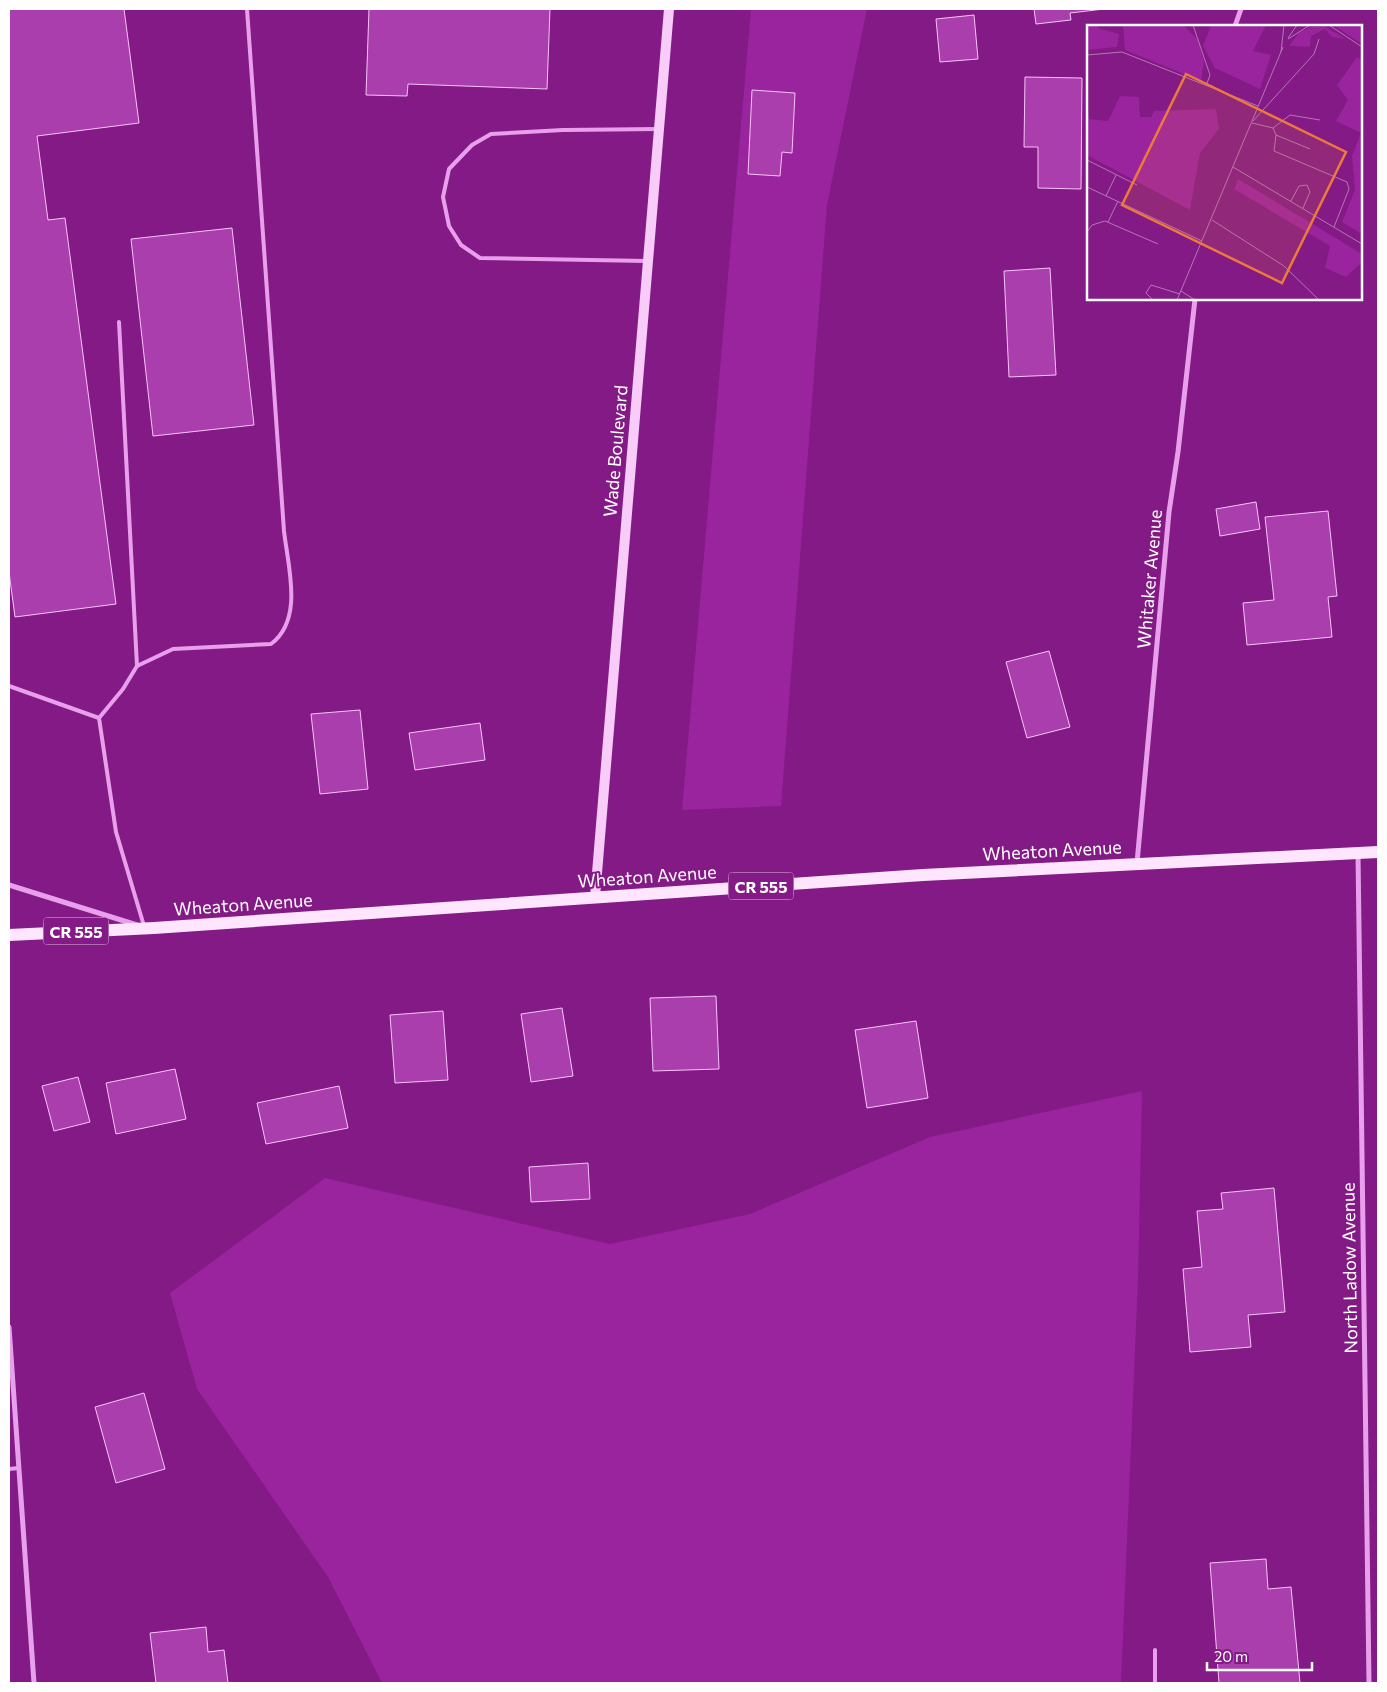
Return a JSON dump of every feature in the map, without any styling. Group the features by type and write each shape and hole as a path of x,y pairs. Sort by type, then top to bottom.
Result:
{"main road":[{"name":"Wade Boulevard","path":"596,897 669,9"},
{"name":"Wheaton Avenue","path":"9,935 923,874 1378,852"}],"street":[{"path":"1235,25 1241,9"},
{"name":"Whitaker Avenue","path":"1137,863 1169,512 1178,452 1194,300"},
{"name":"North Ladow Avenue","path":"1358,853 1369,1683"},
{"path":"9,886 144,926"},
{"path":"9,1327 34,1683"}],"lane":[{"path":"144,926 116,832 99,718 123,689 137,666 173,649 271,644 282,636 289,618 291,597 247,9"},
{"path":"647,261 480,258 461,245 449,226 443,197 448,169 472,145 491,134 563,130 659,129"},
{"path":"119,322 137,666"},
{"path":"9,686 99,718"},
{"path":"9,1469 19,1468"},
{"path":"1155,1650 1155,1683"}],"shaded area":[{"path":"751,9 867,9 827,205 781,806 682,810"},
{"path":"1142,1091 1138,1280 1121,1683 382,1683 328,1577 197,1389 170,1293 325,1178 610,1244 750,1214 930,1137"}],"building":[{"path":"9,9 124,9 139,123 37,136 48,220 65,218 116,604 15,617 9,572"},
{"path":"369,9 550,9 547,89 408,84 407,96 366,95"},
{"path":"1034,9 1104,9 1070,13 1071,20 1036,24"},
{"path":"974,15 978,59 940,62 936,19"},
{"path":"1025,77 1082,78 1081,189 1038,188 1038,147 1024,147"},
{"path":"752,90 795,93 792,153 782,152 780,176 748,174"},
{"path":"232,228 254,425 153,436 131,239"},
{"path":"1050,268 1056,375 1009,377 1004,271"},
{"path":"1256,502 1260,529 1220,536 1216,509"},
{"path":"1328,511 1337,596 1328,597 1332,637 1247,645 1243,603 1274,600 1265,517"},
{"path":"1049,651 1070,727 1027,738 1006,662"},
{"path":"360,710 368,789 320,794 311,714"},
{"path":"480,723 485,760 415,770 409,733"},
{"path":"716,996 719,1069 653,1071 650,998"},
{"path":"562,1008 573,1076 531,1082 521,1014"},
{"path":"443,1011 448,1080 395,1083 390,1015"},
{"path":"916,1021 928,1098 867,1108 855,1030"},
{"path":"175,1069 186,1119 116,1134 106,1083"},
{"path":"78,1077 90,1122 54,1131 42,1086"},
{"path":"339,1086 348,1128 266,1144 257,1103"},
{"path":"588,1163 590,1199 531,1202 529,1167"},
{"path":"1274,1188 1285,1312 1248,1315 1251,1347 1190,1352 1183,1269 1202,1267 1197,1211 1223,1209 1221,1193"},
{"path":"144,1393 165,1469 116,1483 95,1407"},
{"path":"1266,1559 1268,1589 1291,1587 1300,1683 1219,1683 1210,1563"},
{"path":"206,1627 208,1652 224,1650 228,1683 156,1683 150,1633"}]}
